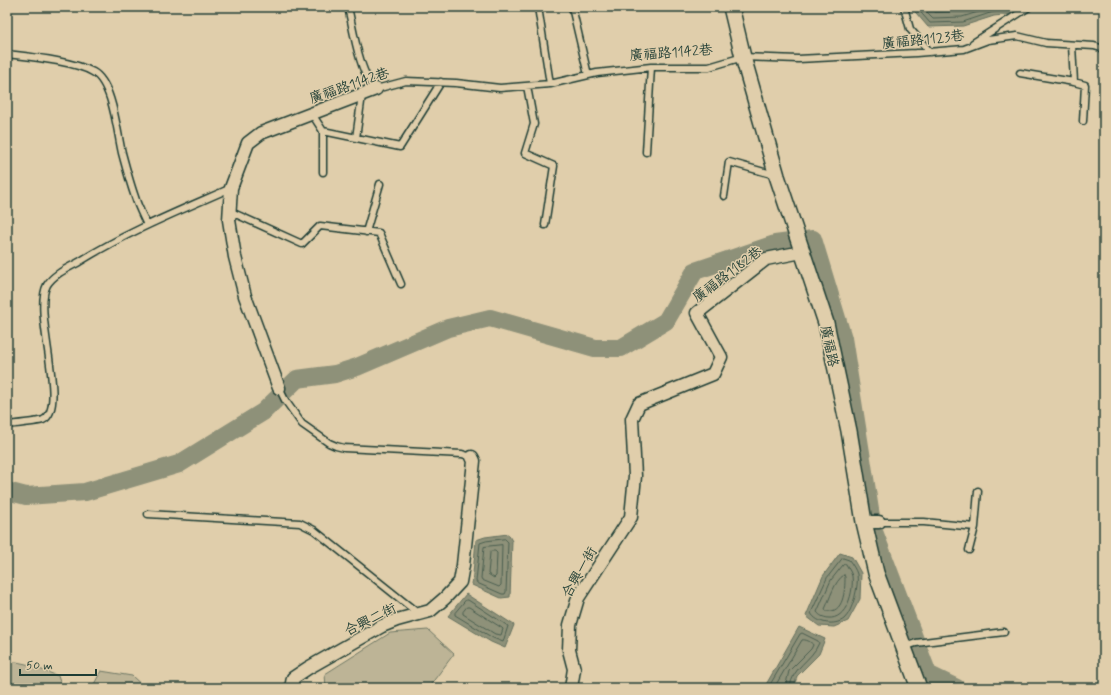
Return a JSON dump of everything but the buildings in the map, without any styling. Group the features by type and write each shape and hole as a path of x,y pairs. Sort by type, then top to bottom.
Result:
{"street":[{"name":"廣福路","path":"732,7 743,57 777,176 826,323 876,572 919,688"},
{"name":"廣福路1142巷","path":"279,388 245,296 234,257 228,220 231,188 248,142 261,133 376,89"},
{"name":"廣福路1182巷","path":"635,476 632,419 639,404 713,374 721,357 697,313 766,259 802,252"},
{"name":"合興二街","path":"291,688 293,678 382,626 397,620 430,611 460,582 464,565 474,461 472,458"},
{"name":"合興一街","path":"572,688 574,669 569,650 570,625 578,598 631,517 635,476"},
{"path":"865,522 879,522"}],"lane":[{"path":"348,7 362,65 370,84 376,89"},
{"path":"538,7 550,84"},
{"path":"572,7 588,75"},
{"path":"904,7 910,29 930,52"},
{"path":"964,48 1029,7"},
{"name":"廣福路1123巷","path":"743,57 798,59 930,52 964,48 988,40 1017,36 1046,43 1094,46 1104,49"},
{"path":"1072,45 1074,82"},
{"path":"7,54 80,67 94,72 101,78 107,90 116,122 122,153 135,198 147,225"},
{"name":"廣福路1142巷","path":"376,89 406,81 456,83 500,88 550,84 597,73 651,67 709,67 743,57"},
{"path":"646,152 651,67"},
{"path":"1020,73 1086,85 1083,121"},
{"path":"323,131 400,147 441,82"},
{"path":"527,86 534,124 525,153 554,166 545,225"},
{"path":"356,138 362,95"},
{"path":"312,114 323,131 324,172"},
{"path":"724,196 729,162 777,176"},
{"path":"366,232 380,184"},
{"path":"7,425 43,420 51,413 53,398 44,311 44,296 48,285 56,275 108,244 231,188"},
{"path":"229,211 302,244 320,226 379,233 401,284"},
{"path":"279,388 285,400 302,424 336,446 344,448 462,454 472,458"},
{"path":"969,550 975,527 978,491"},
{"path":"148,514 300,523 314,530 419,614"},
{"path":"879,522 924,522 975,527"},
{"path":"904,647 916,643 1004,632"}],"shaded area":[{"path":"428,630 454,654 428,688 326,688 325,674 390,633"},
{"path":"7,660 26,664 58,676 62,688 7,688"},
{"path":"101,671 132,676 145,688 92,688"}],"water":[{"path":"911,7 1019,7 1013,14 994,16 963,26 928,27"},
{"path":"508,534 512,541 510,597 501,598 472,585 476,540 485,537"},
{"path":"840,553 852,557 861,573 860,599 848,621 834,627 819,626 806,616 823,576"},
{"path":"466,594 514,625 505,648 491,642 448,616"},
{"path":"799,627 825,639 819,654 797,676 794,688 764,688"}],"waterway":[{"path":"7,491 26,496 85,492 179,464 263,412 297,379 335,374 357,367 448,328 490,318 595,348 621,348 666,321 695,271 775,244 813,239 843,338 873,529 928,674 957,688"}]}
